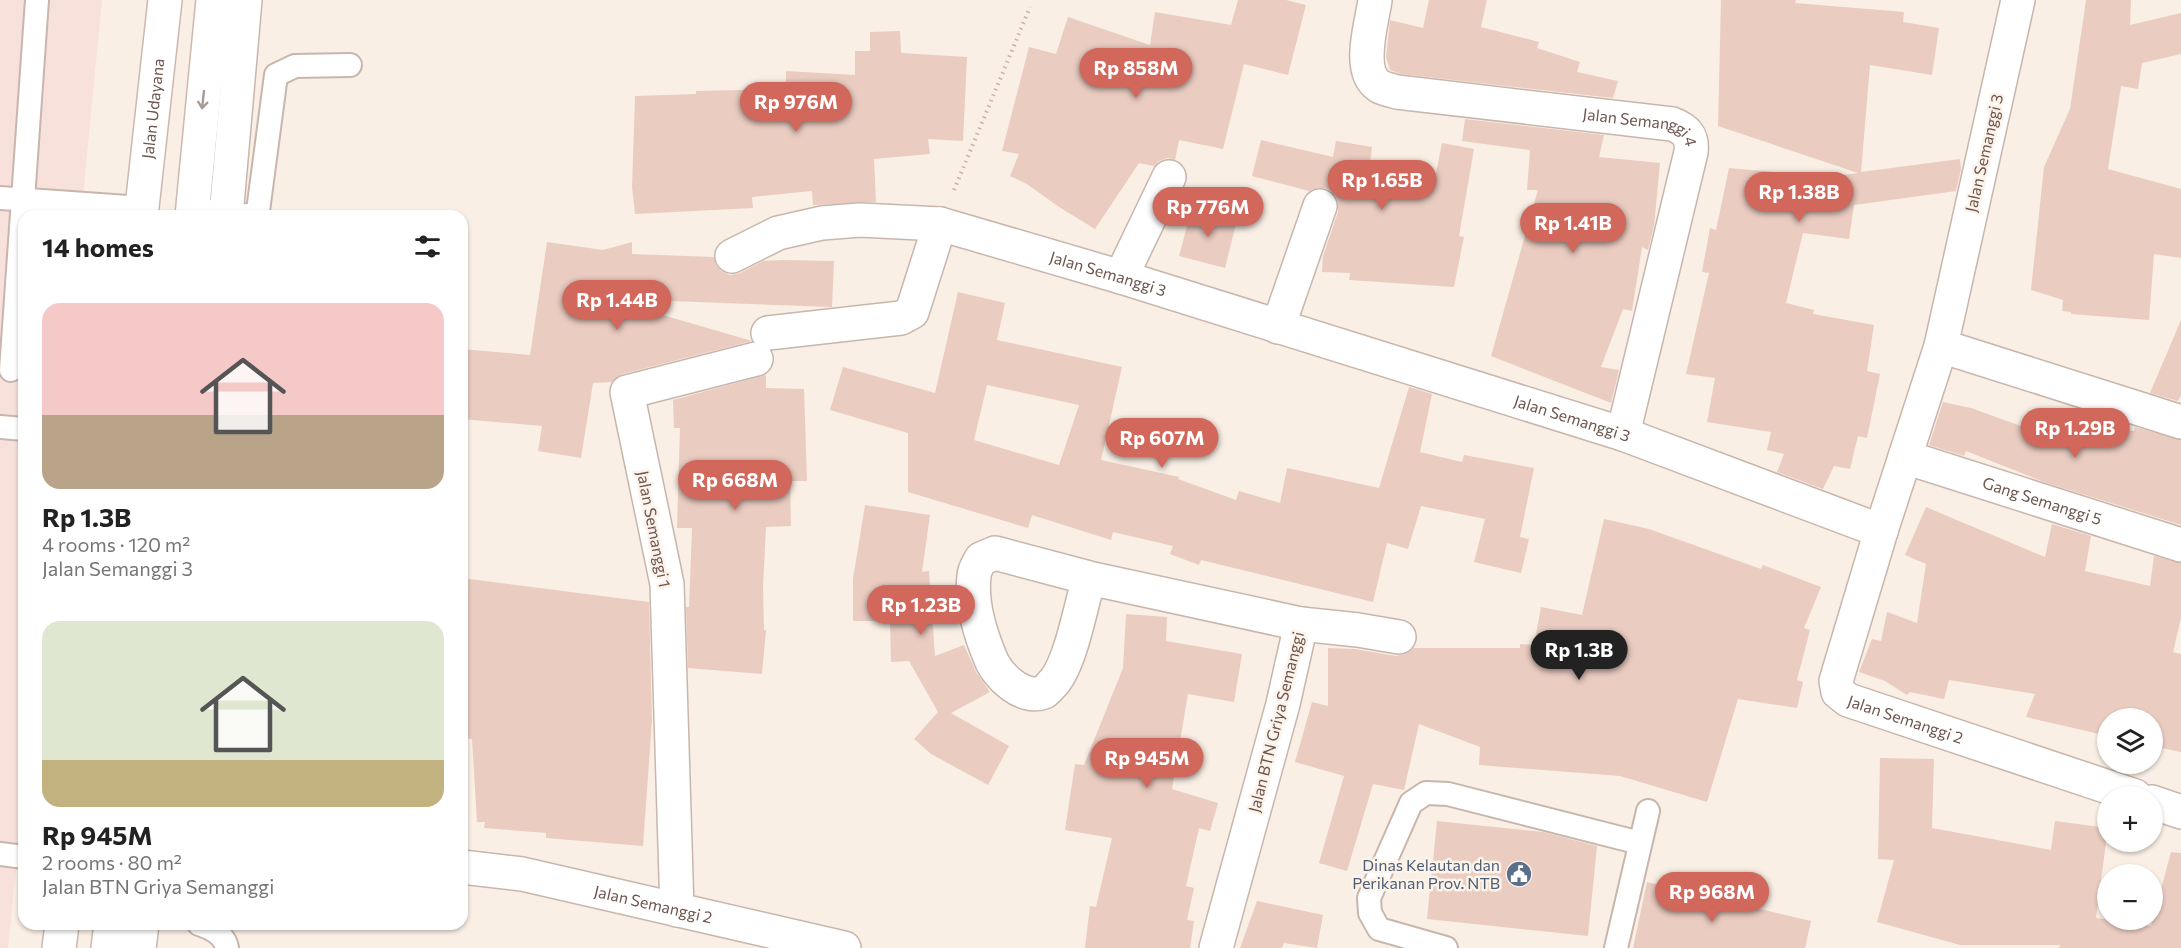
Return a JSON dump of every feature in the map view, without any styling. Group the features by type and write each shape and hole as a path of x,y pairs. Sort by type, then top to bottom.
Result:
{"street":[{"name":"Jalan Udayana","path":"141,210 165,0"},
{"path":"192,210 213,0"},
{"path":"227,210 246,0"},
{"name":"Jalan Semanggi 4","path":"1375,0 1366,65 1370,78 1380,87 1397,92 1672,124 1682,128 1690,137 1691,152 1623,434"},
{"name":"Jalan Semanggi 3","path":"732,256 778,233 822,223 860,220 940,224 1121,277 1623,434 1881,531 1941,346 2018,0"},
{"path":"159,56 207,58"},
{"path":"1121,277 1169,177"},
{"path":"1278,327 1320,206"},
{"name":"Jalan Semanggi 1","path":"677,910 667,584 627,392 762,346 901,318 912,312 940,224"},
{"path":"1941,346 2181,422"},
{"name":"Gang Semanggi 5","path":"1905,457 2181,545"},
{"name":"Jalan Semanggi 2","path":"1881,531 1836,681 1838,692 1848,700 2105,786"},
{"name":"Jalan BTN Griya Semanggi","path":"1089,578 1068,655 1056,680 1044,692 1031,694 1017,688 1001,674 990,659 974,603 974,574 981,559 995,553 1089,578 1301,624 1283,704 1216,948"},
{"path":"1301,624 1399,637"},
{"path":"2163,806 2181,812"},
{"name":"Jalan Semanggi 2","path":"468,868 522,874 844,948"},
{"path":"59,948 61,930"},
{"path":"108,948 110,930"},
{"path":"139,948 141,930"}],"lane":[{"path":"22,210 37,0"},
{"path":"258,210 276,75 295,66 350,65"},
{"path":"0,198 123,210"},
{"path":"11,370 18,270"},
{"path":"0,427 18,428"},
{"path":"1446,948 1379,929 1370,913 1369,898 1411,803 1426,793 1448,794 1640,843"},
{"path":"1616,948 1648,811"},
{"path":"0,854 18,856"},
{"path":"214,930 226,943 227,948"}],"path":[{"path":"940,224 1030,7"}],"shaded area":[{"path":"0,0 102,0 82,210 18,210 18,849 8,948 0,948"}],"building":[{"path":"1238,0 1286,0 1306,5 1288,75 1244,64 1223,149 1179,140 1175,160 1167,158 1154,166 1139,163 1095,229 1027,184 1010,176 1019,154 1002,151 1029,47 1056,54 1068,17 1150,45 1155,12 1231,25"},
{"path":"1429,0 1487,0 1481,27 1539,42 1537,48 1580,62 1577,72 1618,81 1613,98 1401,74 1390,70 1386,57 1390,20 1423,28"},
{"path":"1721,0 1796,0 1795,3 1904,12 1903,22 1939,28 1932,75 1870,65 1861,172 1960,159 1961,169 1956,191 1854,205 1849,239 1803,233 1786,303 1814,310 1813,314 1874,325 1867,371 1880,374 1867,438 1858,436 1850,469 1834,466 1823,489 1777,472 1784,454 1767,450 1771,432 1707,422 1715,378 1686,374 1709,273 1702,272 1710,228 1716,230 1729,168 1844,178 1844,175 1858,173 1718,126"},
{"path":"2086,0 2131,0 2130,25 2181,13 2181,54 2142,63 2138,89 2121,86 2108,169 2181,189 2181,258 2154,254 2149,320 2071,314 2071,312 2062,311 2063,300 2031,290 2044,167 2070,109"},
{"path":"900,31 901,53 967,57 963,141 928,139 930,154 874,159 876,202 813,205 812,191 752,197 753,208 635,214 632,187 635,96 696,94 696,91 786,89 786,71 855,75 855,51 870,51 870,32"},
{"path":"1465,119 1604,135 1599,157 1660,163 1654,226 1648,250 1642,247 1632,311 1623,309 1601,367 1619,370 1611,403 1491,356 1538,190 1527,190 1530,150 1462,141"},
{"path":"1261,140 1333,157 1336,141 1372,147 1370,163 1436,173 1442,143 1474,149 1459,236 1464,237 1454,287 1349,280 1350,273 1322,272 1323,256 1338,212 1338,202 1334,193 1326,188 1309,191 1252,176"},
{"path":"1192,208 1237,220 1225,268 1179,256"},
{"path":"547,242 603,250 632,242 632,254 714,257 721,271 730,275 740,273 763,261 834,261 832,307 643,300 642,309 752,341 622,374 612,382 593,383 581,458 538,451 542,426 468,420 468,350 530,355"},
{"path":"958,292 1005,303 997,340 1122,367 1101,460 1179,477 1178,479 1236,500 1239,491 1280,503 1287,468 1379,488 1409,387 1432,394 1420,452 1462,462 1464,455 1534,468 1520,537 1529,539 1521,573 1474,562 1485,519 1421,506 1408,549 1387,543 1373,602 1201,560 1199,565 1170,554 1173,546 1113,532 1111,540 1032,515 1028,528 908,492 908,433 830,410 843,367 935,393","holes":["987,385 1079,405 1059,465 974,440"]},
{"path":"2181,320 2181,395 2178,401 2150,393"},
{"path":"766,375 766,388 804,389 807,481 790,481 791,526 766,527 763,588 764,630 766,630 762,674 688,668 686,607 689,607 692,528 677,528 680,428 674,428 673,400"},
{"path":"1943,402 1971,408 2057,439 2057,427 2134,431 2135,427 2181,440 2181,525 2044,482 1966,451 1964,456 1929,445"},
{"path":"865,505 930,515 922,572 929,571 935,656 964,645 976,672 990,692 951,713 1009,746 988,785 931,754 914,739 938,712 909,661 891,662 890,621 853,621 853,579"},
{"path":"1926,507 2045,557 2052,524 2091,536 2085,571 2150,586 2154,556 2181,563 2181,618 2173,652 2181,654 2181,752 2163,748 2163,708 2097,708 2097,733 2026,717 2035,694 1949,680 1944,699 1910,692 1907,695 1885,681 1859,672 1872,639 1881,641 1887,612 1917,623 1926,564 1905,555"},
{"path":"1604,519 1649,529 1761,569 1763,565 1821,587 1804,628 1810,630 1797,680 1803,682 1797,708 1738,699 1707,802 1620,776 1479,765 1480,747 1419,724 1404,790 1373,784 1347,871 1319,863 1344,776 1295,762 1312,702 1328,706 1328,648 1355,649 1396,656 1406,654 1414,648 1520,648 1520,644 1534,645 1541,607 1582,615"},
{"path":"468,579 649,602 652,720 643,846 546,838 546,833 484,828 485,822 477,822 472,739 468,739"},
{"path":"1126,614 1167,617 1166,641 1242,654 1234,702 1188,694 1172,789 1218,803 1210,831 1199,828 1186,886 1194,888 1187,920 1194,921 1190,948 1085,948 1090,906 1096,907 1112,838 1065,830 1075,764 1084,765 1123,668"},
{"path":"1880,758 1934,759 1932,828 2051,850 2055,821 2097,827 2097,852 2105,852 2103,864 2097,864 2097,930 2163,930 2163,882 2171,852 2181,853 2181,948 1960,945 1877,922 1894,860 1878,859"},
{"path":"1437,821 1543,832 1597,846 1588,936 1427,919"},
{"path":"1647,882 1811,921 1805,948 1633,948"},
{"path":"1257,901 1323,915 1317,948 1284,943 1282,948 1240,948"}],"place":[{"name":"Dinas Kelautan dan Perikanan Prov. NTB","path":"1519,874"}]}
